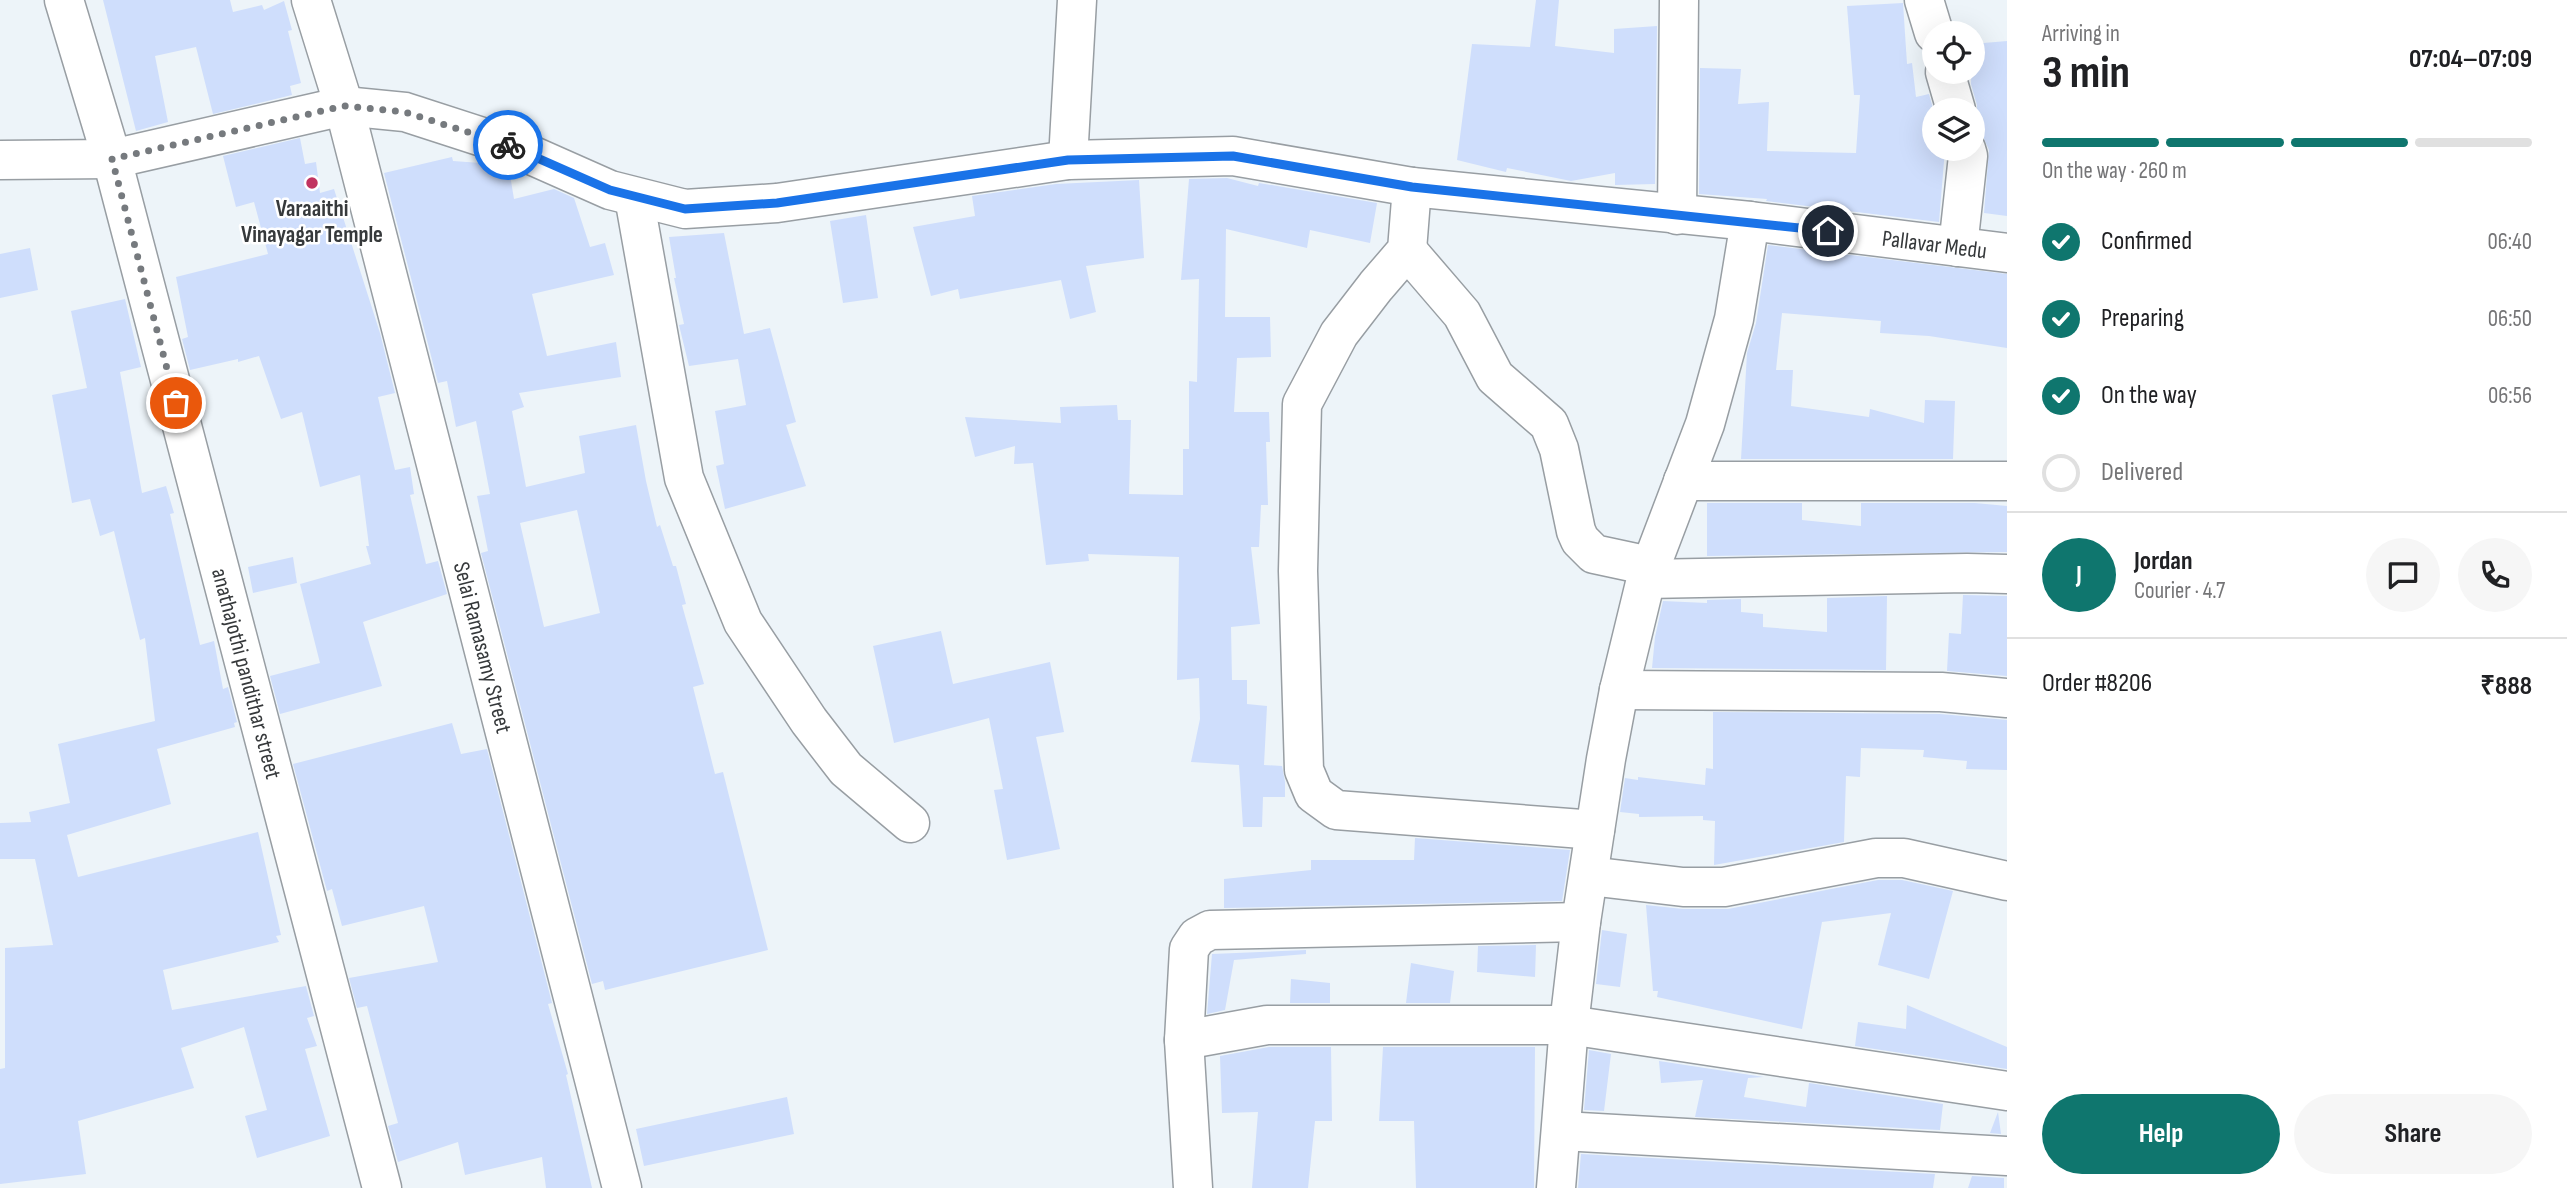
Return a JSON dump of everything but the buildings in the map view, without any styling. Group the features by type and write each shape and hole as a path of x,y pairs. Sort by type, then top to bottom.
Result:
{"street":[{"name":"anathajothi pandithar street","path":"64,0 112,159 382,1188"},
{"name":"Selai Ramasamy Street","path":"311,0 344,106 622,1188"},
{"path":"1068,160 1077,0"},
{"path":"1676,215 1679,0"},
{"path":"1924,0 1930,21"},
{"name":"Pallavar Medu","path":"0,160 112,159 344,106 405,112 513,147 610,190 685,209 777,203 1068,160 1233,156 1412,187 1749,221 2007,253"},
{"path":"1958,247 1967,161"},
{"path":"1412,187 1407,250 1339,334 1302,404 1298,571 1304,770 1314,794 1336,810 1595,830"},
{"path":"634,197 684,478 743,622 808,721 846,769 910,822"},
{"path":"1556,1188 1569,1025 1581,922 1619,690 1648,573 1705,424 1734,319 1749,221"},
{"path":"1407,250 1462,314 1495,377 1549,424 1559,449 1576,531 1580,540 1594,554 1648,573 2007,575"},
{"path":"1683,481 2007,481"},
{"path":"1619,690 1941,692 2007,698"},
{"path":"1589,876 1682,887 1724,887 1876,858 1904,858 2007,881"},
{"path":"1193,1188 1184,1040 1189,949 1196,937 1210,930 1581,922"},
{"path":"1184,1040 1267,1025 1569,1025 2007,1091"},
{"path":"1562,1130 2007,1156"}],"way so far":[{"path":"176,403 112,159 344,106 405,112 508,145"}],"place":[{"name":"Varaaithi Vinayagar Temple","path":"312,183"}],"route":[{"path":"508,145 610,190 685,209 777,203 1068,160 1233,156 1412,187 1828,231"}]}
